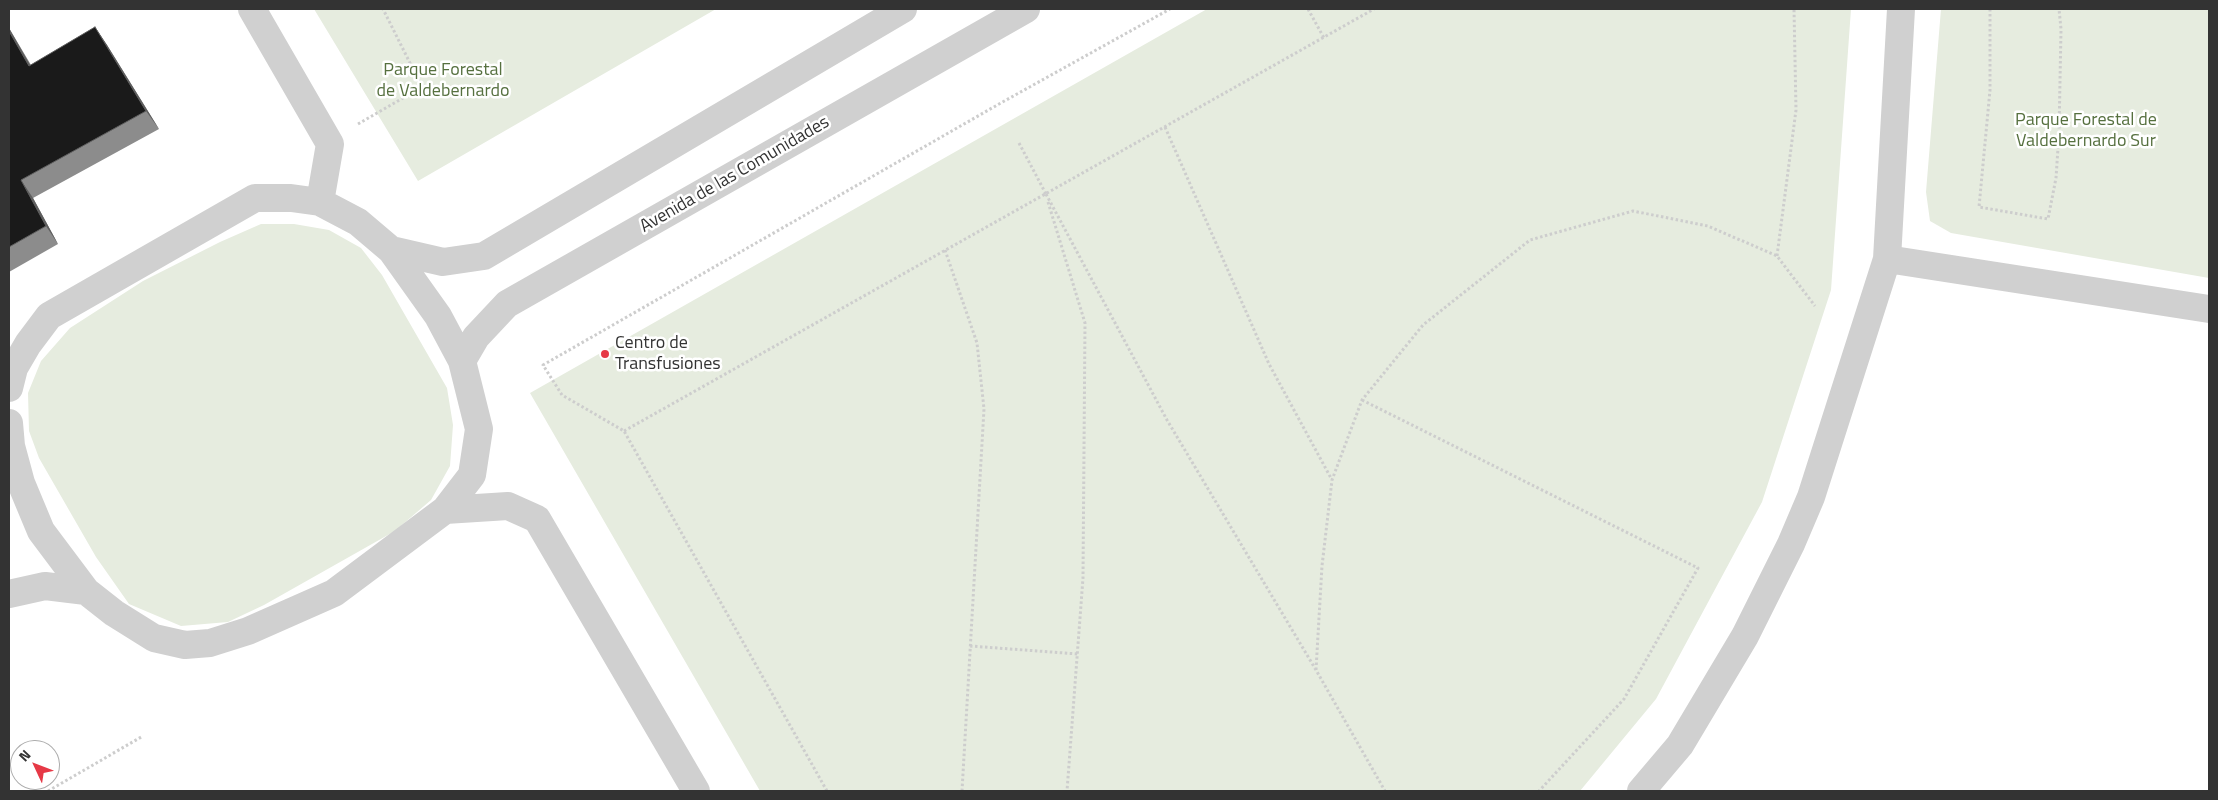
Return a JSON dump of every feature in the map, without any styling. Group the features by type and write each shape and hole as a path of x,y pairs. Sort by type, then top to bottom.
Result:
{"street":[{"path":"252,9 330,144 320,202"},
{"path":"391,250 443,262 484,256 903,9"},
{"name":"Avenida de las Comunidades","path":"462,361 476,337 507,304 1026,9"},
{"path":"1641,791 1680,745 1745,636 1791,544 1811,497 1887,259 1901,9"},
{"path":"9,388 14,368 28,344 49,316 255,198 291,198 320,202 358,222 391,250 438,316 462,361 479,429 472,475 445,510 334,593 248,632 210,643 185,645 154,638 114,613 86,591 41,531 15,492 9,423"},
{"path":"1887,259 2209,309"},
{"path":"445,510 508,506 537,519 696,791"},
{"path":"9,594 45,586 86,591"}],"path":[{"path":"358,124 422,88 383,9"},
{"path":"827,791 624,431 562,395 543,366 990,108 1170,9"},
{"path":"1308,9 1324,38"},
{"path":"624,431 1374,9"},
{"path":"1777,256 1796,110 1794,9"},
{"path":"1990,9 1990,90 1979,206 2048,219 2056,178 2059,134 2061,29 2059,9"},
{"path":"1165,127 1269,364 1332,480"},
{"path":"1019,143 1167,420 1316,670 1385,791"},
{"path":"1046,194 1085,323 1083,578 1067,791"},
{"path":"1316,670 1322,566 1332,480 1362,400 1422,325 1530,240 1633,211 1708,226 1777,256 1815,306"},
{"path":"946,250 977,343 984,409 962,791"},
{"path":"1362,400 1698,568 1624,699 1539,791"},
{"path":"970,646 1078,654"},
{"path":"48,791 143,736"}],"green space":[{"name":"Parque Forestal de Valdebernardo","path":"314,9 716,9 418,181"},
{"path":"1207,9 1851,9 1831,290 1762,502 1656,699 1580,791 760,791 530,393"},
{"name":"Parque Forestal de Valdebernardo Sur","path":"1941,9 2209,9 2209,278 1951,233 1930,221 1926,192"},
{"path":"261,224 294,224 329,230 361,248 382,275 447,388 453,425 450,466 431,500 395,531 264,605 228,622 181,626 129,604 96,557 39,458 29,431 28,393 41,361 70,328 143,281 220,242"}],"building":[{"path":"95,27 146,111 21,180 46,226 9,247 9,31 29,66"}],"place":[{"name":"Centro de Transfusiones","path":"605,354"}]}
